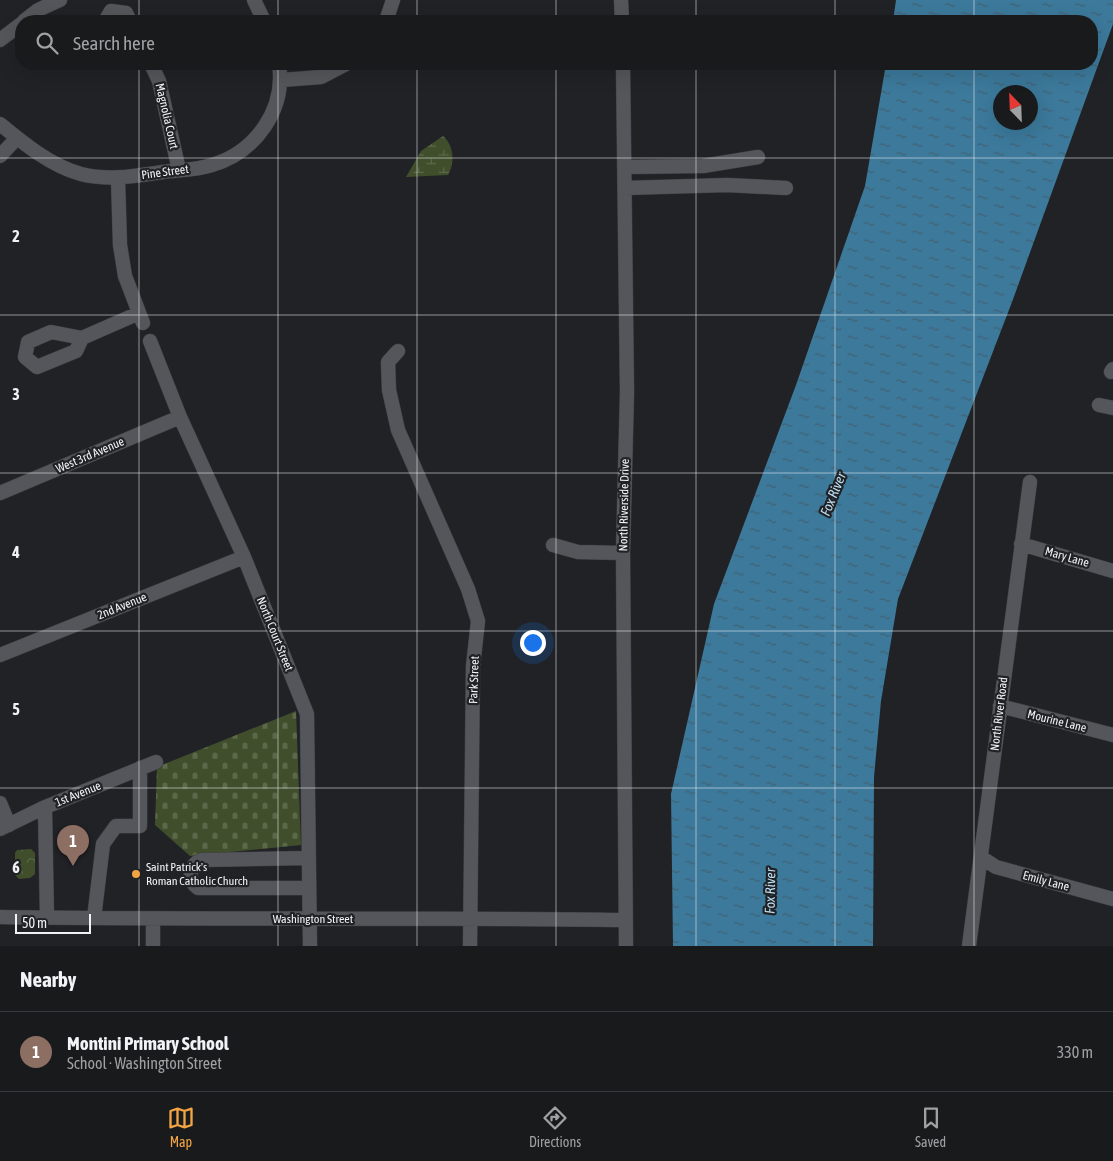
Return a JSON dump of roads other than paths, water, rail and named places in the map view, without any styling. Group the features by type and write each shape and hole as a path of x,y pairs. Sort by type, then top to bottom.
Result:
{"street":[{"path":"32,15 60,0"},
{"path":"254,0 261,15"},
{"path":"388,15 393,0"},
{"path":"621,0 622,15"},
{"path":"109,15 111,11 126,13 127,15"},
{"path":"0,40 15,29"},
{"name":"Magnolia Court","path":"154,70 159,81 180,170"},
{"name":"Pine Street","path":"0,124 17,138 56,163 80,174 118,179 211,166 232,157 250,143 268,122 278,100 282,80 280,70"},
{"path":"282,80 321,77 334,70"},
{"name":"North Riverside Drive","path":"623,70 627,392 623,553 626,946"},
{"path":"0,156 17,138"},
{"path":"624,167 703,166 758,157"},
{"path":"82,338 141,318 125,276 120,245 118,179"},
{"path":"625,188 727,185 786,188"},
{"name":"North Court Street","path":"150,341 180,417 244,556 306,714 310,946"},
{"name":"Park Street","path":"398,351 388,362 389,390 398,430 468,589 478,621 473,666 470,946"},
{"path":"1099,405 1113,408"},
{"name":"West 3rd Avenue","path":"0,493 180,417"},
{"name":"North River Road","path":"969,946 1030,482"},
{"name":"Mary Lane","path":"1021,544 1113,571"},
{"path":"553,545 578,552 623,553"},
{"name":"2nd Avenue","path":"0,655 244,556"},
{"name":"Mourine Lane","path":"1000,706 1113,735"},
{"name":"1st Avenue","path":"4,827 156,762"},
{"path":"94,918 103,844 116,826 140,826 140,768"},
{"path":"0,803 4,827"},
{"path":"45,808 46,918"},
{"path":"308,858 201,860 194,863 191,869 192,881 198,888 309,888"},
{"name":"Emily Lane","path":"982,858 996,868 1113,899"},
{"name":"Washington Street","path":"0,917 626,920"},
{"path":"153,919 154,946"}],"water":[{"path":"896,0 1113,0 1113,24 1098,65 1098,15 894,15"},
{"name":"Fox River","path":"885,70 1096,70 1012,302 898,599 881,701 874,777 873,946 673,946 671,794 714,604 796,385 865,186"}],"place":[{"name":"Montini Primary School","path":"73,866"},
{"name":"Saint Patrick's Roman Catholic Church","path":"136,874"}]}
